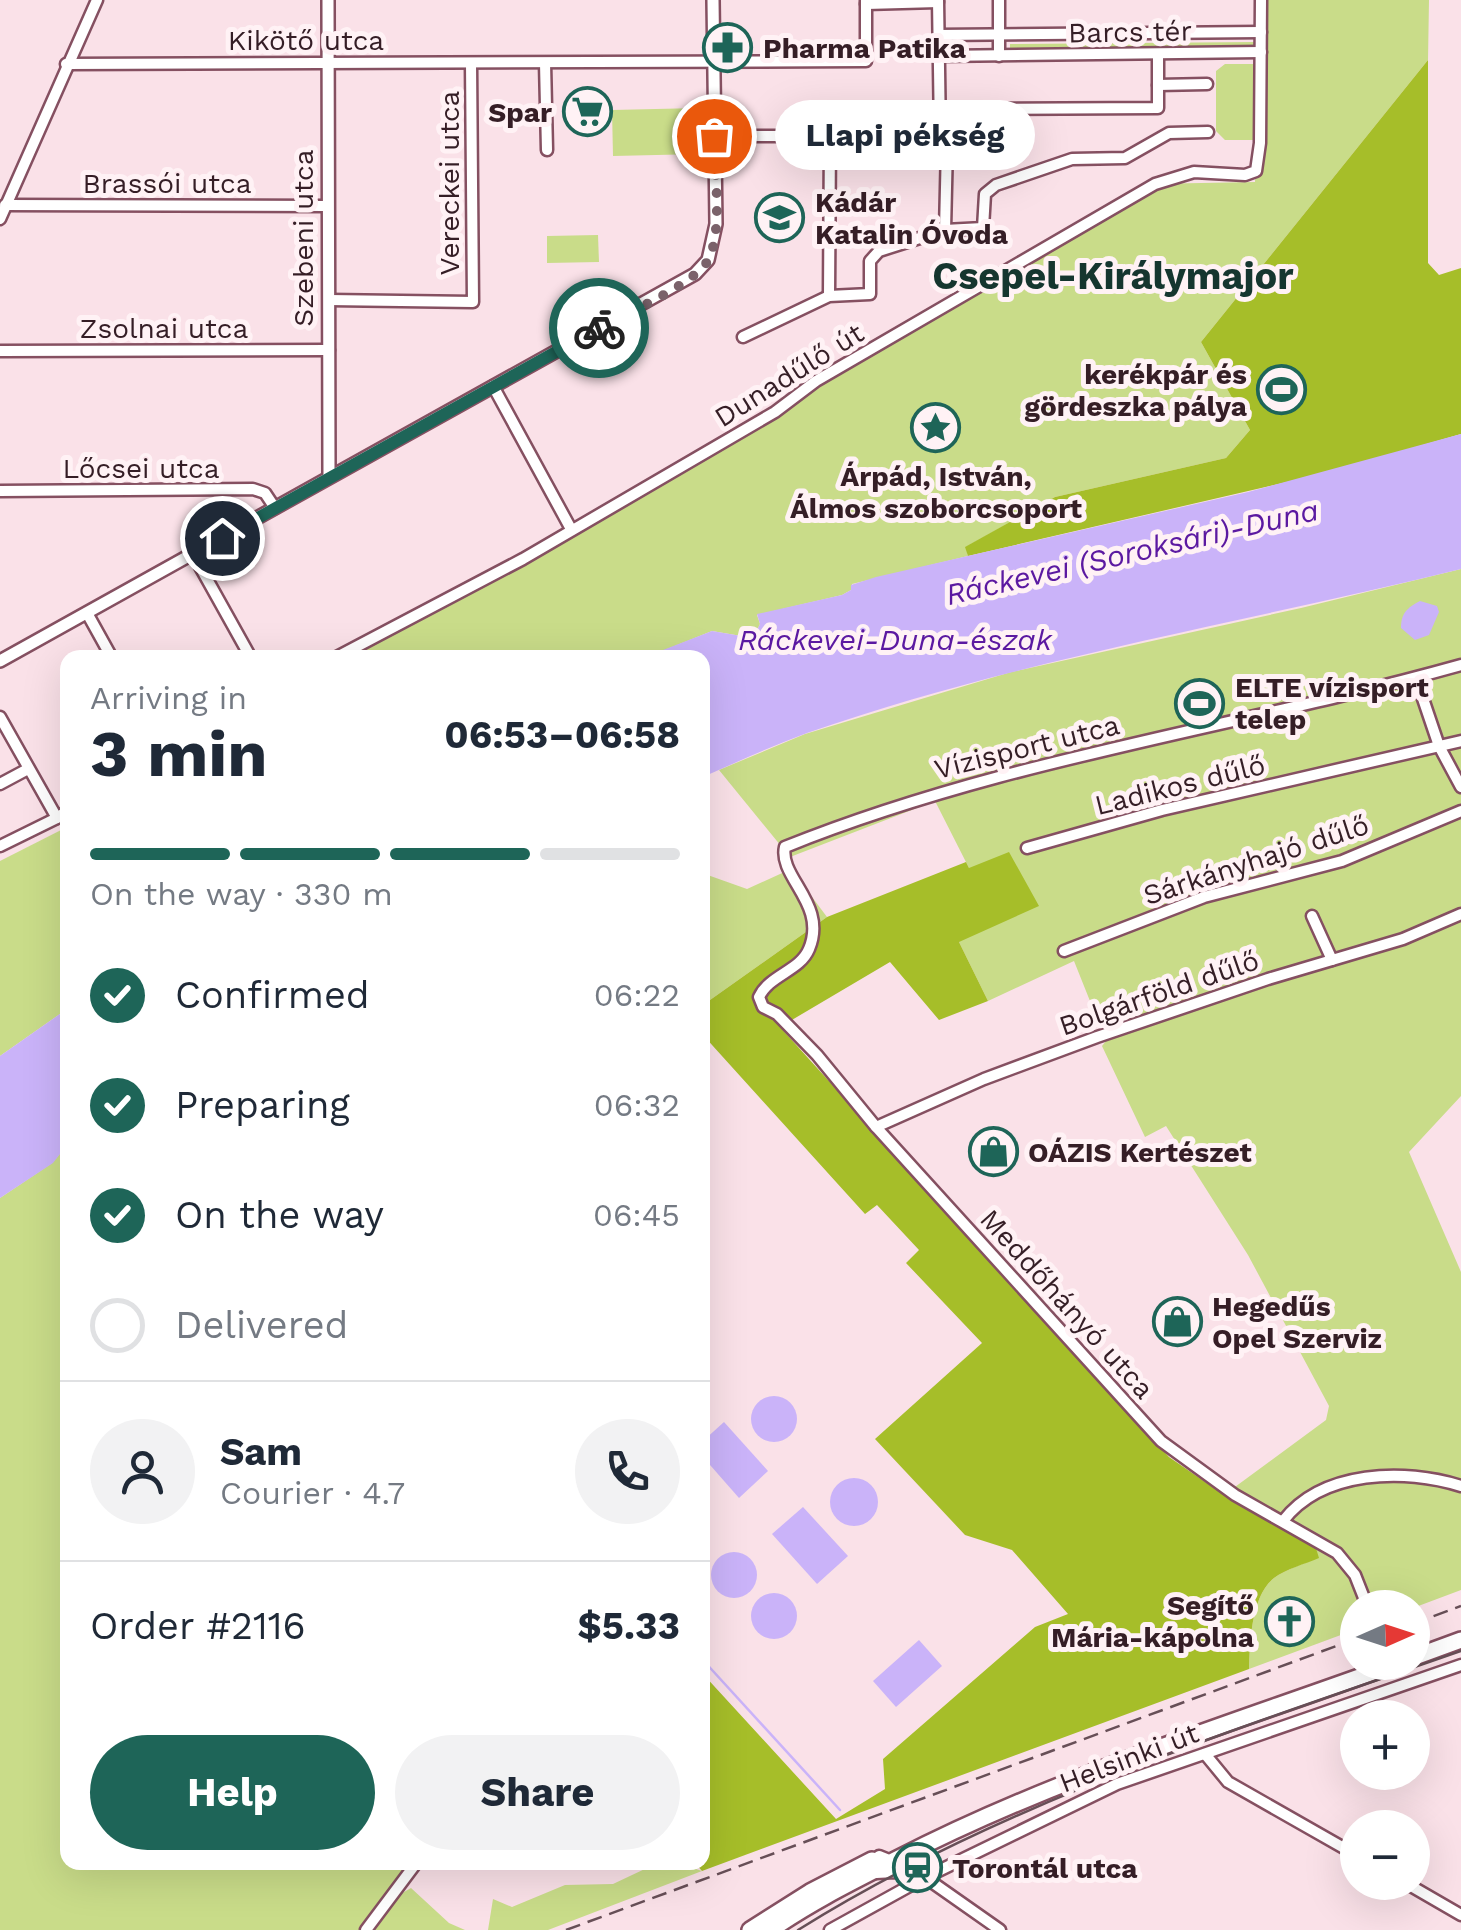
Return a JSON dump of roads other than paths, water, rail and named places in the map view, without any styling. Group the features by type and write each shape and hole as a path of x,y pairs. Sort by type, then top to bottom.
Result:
{"main road":[{"path":"1430,1641 1461,1630"},
{"path":"1430,1651 1461,1640"},
{"name":"Helsinki út","path":"771,1930 886,1859 987,1804 1072,1770 1340,1679"},
{"name":"Helsinki út","path":"750,1930 810,1892 1075,1778 1340,1680"}],"street":[{"path":"0,219 96,0"},
{"name":"Szebeni utca","path":"328,0 329,476"},
{"path":"0,661 690,278 704,266 714,242 713,0"},
{"path":"998,0 999,56"},
{"path":"1260,0 1261,52"},
{"path":"866,2 938,1 940,136 947,145 946,230"},
{"name":"Kikötő utca","path":"66,64 866,61 866,2"},
{"name":"Barcs tér","path":"939,35 1261,32"},
{"name":"Barcs tér","path":"939,56 1261,52"},
{"name":"Dunadűlő út","path":"351,650 524,558 749,427 816,380 1155,184 1194,172 1250,174 1258,166 1260,154 1261,52"},
{"path":"940,110 1158,108 1158,54"},
{"name":"Vereckei utca","path":"329,300 473,302 471,63"},
{"path":"546,63 546,150"},
{"path":"1158,85 1206,84"},
{"path":"743,337 829,296 870,294 870,261 879,251 946,230 983,228 985,194 996,185 1072,159 1125,158 1169,133 1208,132"},
{"path":"829,296 830,135"},
{"path":"714,136 940,136"},
{"path":"0,182 12,192"},
{"name":"Brassói utca","path":"6,205 328,206"},
{"name":"Zsolnai utca","path":"0,351 329,350"},
{"path":"493,386 571,528"},
{"name":"Lőcsei utca","path":"0,491 253,490 265,493 275,508"},
{"path":"193,554 247,650"},
{"path":"87,613 108,650"},
{"name":"Vízisport utca","path":"759,996 763,988 808,954 814,934 812,915 784,859 786,846 938,792 1045,763 1461,665"},
{"path":"1416,678 1439,746 1461,787"},
{"path":"0,717 57,818"},
{"name":"Ladikos dűlő","path":"1027,848 1162,810 1461,740"},
{"path":"0,784 28,769"},
{"name":"Sárkányhajó dűlő","path":"1064,951 1204,897 1342,861 1461,811"},
{"path":"0,846 60,816"},
{"name":"Bolgárföld dűlő","path":"876,1127 984,1079 1097,1037 1403,940 1461,914"},
{"path":"1312,916 1332,960"},
{"name":"Meddőhányó utca","path":"759,996 762,1007 777,1014 817,1054 876,1127 1160,1441 1236,1495 1329,1547 1343,1559 1360,1590"},
{"path":"1283,1521 1298,1504 1315,1495 1373,1477 1414,1475 1461,1486"},
{"name":"Helsinki út","path":"830,1930 924,1878 1117,1784 1461,1665"},
{"path":"1205,1754 1228,1782 1340,1846"},
{"path":"924,1878 928,1843"},
{"path":"886,1859 911,1868 1000,1930"},
{"path":"366,1930 411,1870"},
{"path":"866,1874 896,1872 924,1878"},
{"path":"1430,1897 1461,1915"}],"water":[{"name":"Ráckevei-Duna-észak","path":"1461,434 1461,569 968,684 807,733 710,774 710,650 663,650 712,631 753,638 760,624 757,614 842,595 851,590 851,585 876,577 1248,492"},
{"path":"1420,601 1437,606 1439,612 1429,635 1415,640 1401,628 1401,623 1406,612"},
{"path":"60,1014 60,1154 53,1163 0,1198 0,1056"},
{"path":"774,1396 790,1403 797,1419 790,1435 774,1442 758,1435 751,1419 758,1403"},
{"path":"724,1422 768,1471 739,1498 710,1465 710,1435"},
{"path":"854,1478 871,1485 878,1502 871,1519 854,1526 837,1519 830,1502 837,1485"},
{"path":"803,1507 848,1556 817,1584 772,1534"},
{"path":"734,1552 750,1559 757,1575 750,1591 734,1598 718,1591 711,1575 718,1559"},
{"path":"774,1593 790,1600 797,1616 790,1632 774,1639 758,1632 751,1616 758,1600"},
{"path":"919,1640 942,1666 896,1707 873,1681"}],"waterway":[{"path":"710,1668 840,1810"}],"tram line":[{"path":"798,1930 876,1885 1038,1806 1206,1740 1461,1651"}],"railway":[{"path":"1430,1617 1461,1606"},
{"path":"566,1930 1340,1645"}],"place":[{"name":"Pharma Patika","path":"728,48"},
{"name":"Spar","path":"587,112"},
{"name":"Llapi pékség","path":"714,136"},
{"name":"Kádár Katalin Óvoda","path":"780,218"},
{"name":"kerékpár és gördeszka pálya","path":"1282,390"},
{"name":"Árpád, István, Álmos szoborcsoport","path":"936,428"},
{"name":"ELTE vízisport telep","path":"1200,703"},
{"name":"OÁZIS Kertészet","path":"993,1152"},
{"name":"Hegedűs Opel Szerviz","path":"1177,1322"},
{"name":"Segítő Mária-kápolna","path":"1289,1621"},
{"name":"Torontál utca","path":"917,1868"}],"district":[{"name":"Csepel-Királymajor","path":"1113,276"}],"water label":[{"name":"Ráckevei (Soroksári)-Duna","path":"1132,552"}]}
